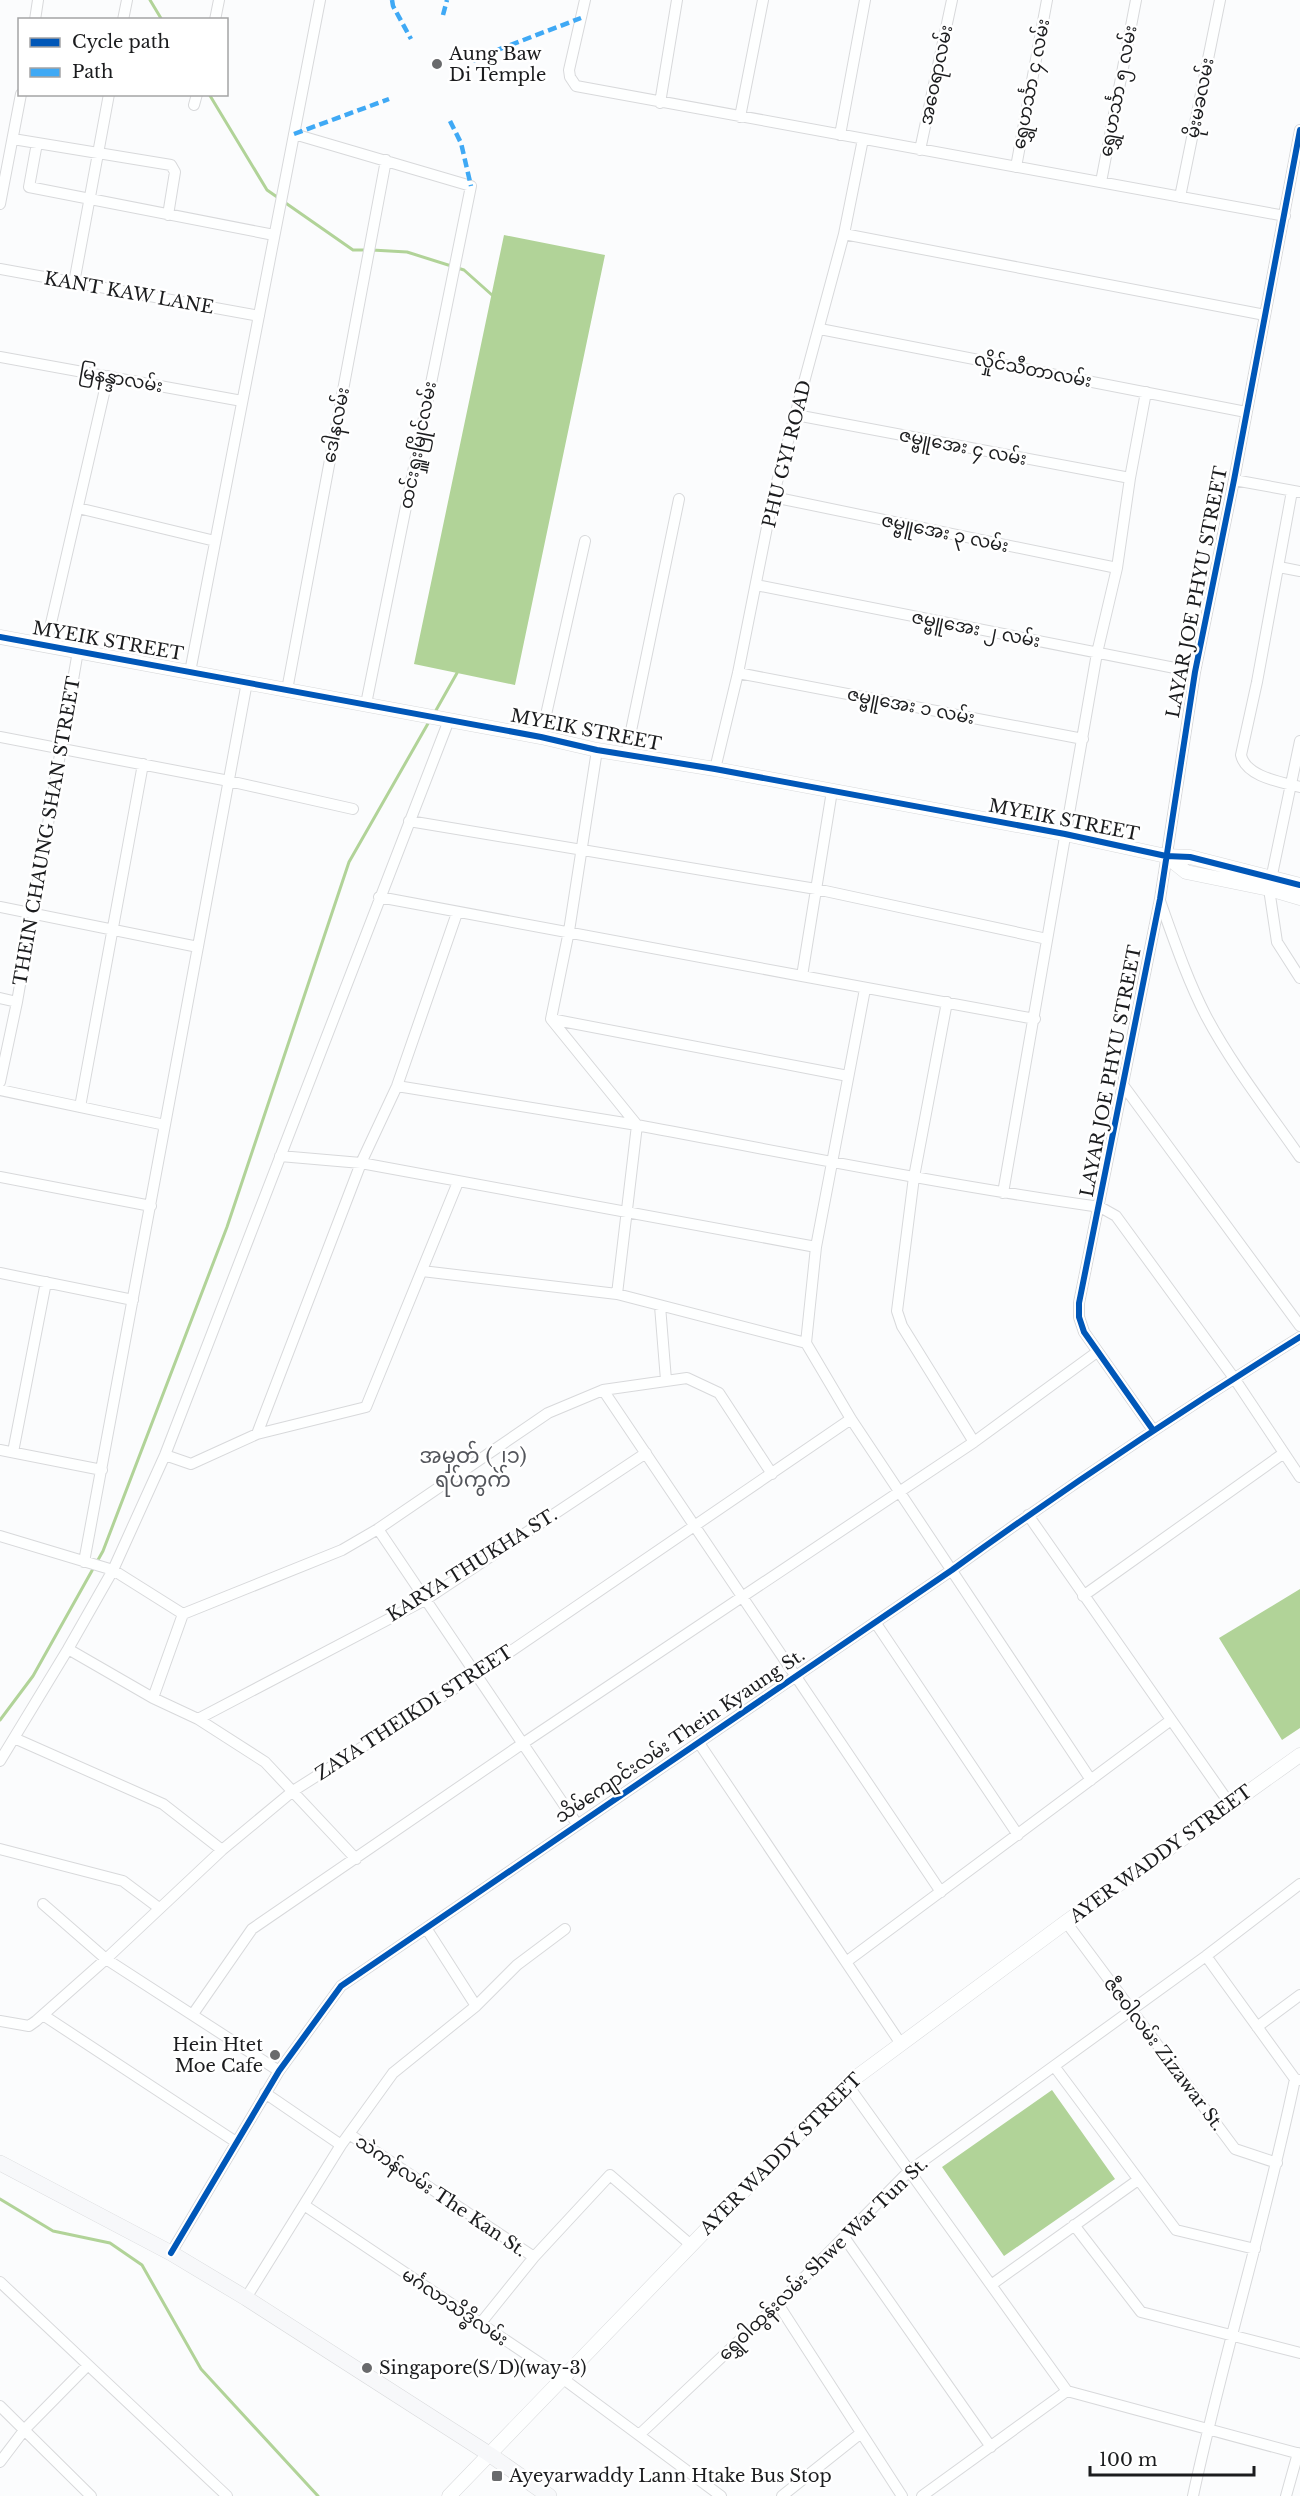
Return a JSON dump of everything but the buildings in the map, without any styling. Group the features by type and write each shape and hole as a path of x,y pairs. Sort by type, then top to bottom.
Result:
{"main road":[{"path":"0,2163 171,2253 246,2298 489,2454 549,2496"}],"street":[{"path":"35,18 38,0"},
{"path":"123,18 127,0"},
{"path":"215,18 219,0"},
{"path":"190,672 320,0"},
{"path":"585,0 569,70 572,82 576,86 1285,216"},
{"path":"660,103 677,0"},
{"path":"740,117 763,0"},
{"path":"840,135 865,0"},
{"name":"အဝေရာလမ်း","path":"920,150 952,0"},
{"name":"ရွှေဟင်္သာ ၄ လမ်း","path":"1016,167 1047,0"},
{"name":"ရွှေဟင်္သာ ၅ လမ်း","path":"1101,183 1136,0"},
{"name":"မိုးမခလမ်း","path":"1180,197 1220,0"},
{"path":"0,204 21,96"},
{"path":"74,283 109,96"},
{"name":"LAYAR JOE PHYU STREET","path":"1153,1430 1084,1332 1079,1317 1080,1303 1160,899 1196,672 1300,129"},
{"path":"294,134 386,160"},
{"path":"13,139 98,155 171,165 175,172 168,215"},
{"name":"PHU GYI ROAD","path":"715,769 738,673 773,497 844,234 863,139"},
{"path":"37,144 29,187 274,235"},
{"name":"ထင်းရှူးမြိုင်လမ်း","path":"366,704 471,186 386,160"},
{"name":"ဒေါနလမ်း","path":"287,690 386,160"},
{"path":"844,234 1265,315"},
{"name":"KANT KAW LANE","path":"0,269 259,316"},
{"name":"လှိုင်သီတာလမ်း","path":"820,329 1246,412"},
{"name":"မြနန္ဒာလမ်း","path":"0,357 242,401"},
{"path":"46,645 108,376"},
{"path":"1003,1193 1097,653 1117,568 1130,478 1146,392"},
{"name":"ဇမ္ဗူအေး ၄ လမ်း","path":"796,415 1130,478"},
{"path":"1234,480 1296,491 1241,755 1249,771 1296,786"},
{"name":"ဇမ္ဗူအေး ၃ လမ်း","path":"773,497 1117,568"},
{"path":"626,755 679,499"},
{"path":"78,508 215,541"},
{"path":"541,737 585,541"},
{"path":"1279,567 1300,571"},
{"name":"ဇမ္ဗူအေး ၂ လမ်း","path":"756,585 1196,672"},
{"name":"MYEIK STREET","path":"0,637 541,737 597,750 715,769 1065,834 1166,856"},
{"name":"THEIN CHAUNG SHAN STREET","path":"0,1082 17,1002 78,651"},
{"name":"ဇမ္ဗူအေး ၁ လမ်း","path":"738,673 1083,739"},
{"path":"86,1563 247,682"},
{"path":"0,1761 68,1649 165,1455 449,720"},
{"path":"0,737 229,781 353,809"},
{"path":"1300,741 1296,786 1270,882 1277,942 1300,978"},
{"path":"551,1019 569,931 597,750"},
{"path":"80,1107 143,764"},
{"path":"802,976 832,791"},
{"path":"409,821 816,889 1047,939"},
{"path":"1166,856 1186,872 1300,885"},
{"path":"1270,882 1300,898"},
{"path":"379,897 1035,1019"},
{"path":"1160,899 1181,962 1207,1017 1300,1157"},
{"path":"0,907 198,947"},
{"path":"257,1434 361,1163 397,1086 457,913"},
{"path":"865,989 816,1247 806,1343 851,1419 1091,1780"},
{"path":"0,998 17,1002"},
{"path":"947,1002 914,1178 897,1311 902,1326 974,1442"},
{"path":"551,1019 848,1076"},
{"path":"551,1019 637,1125 616,1294"},
{"path":"1123,1084 1300,1326"},
{"path":"397,1086 637,1125 914,1178 1100,1207 1116,1216 1233,1378 1300,1477"},
{"path":"0,1090 165,1125"},
{"path":"280,1155 361,1163 816,1247"},
{"path":"0,1177 151,1206"},
{"path":"165,1455 191,1464 257,1434 366,1407 458,1182"},
{"path":"422,1271 616,1294 806,1343"},
{"path":"0,1273 133,1300"},
{"path":"14,1452 46,1282"},
{"path":"660,1306 666,1380"},
{"name":"သိမ်ကျောင်းလမ်း Thein Kyaung St.","path":"171,2253 279,2071 341,1986 952,1570 1153,1430 1300,1337"},
{"path":"193,2014 252,1929 522,1744 974,1442 1098,1352"},
{"path":"153,1698 183,1614 342,1550 378,1529 548,1413 603,1389 687,1378 719,1393 772,1474"},
{"path":"603,1389 941,1892"},
{"name":"ZAYA THEIKDI STREET","path":"0,2021 29,2026 106,1959 222,1850 293,1791 476,1675 851,1419"},
{"path":"0,1450 102,1470"},
{"name":"KARYA THUKHA ST.","path":"198,1719 425,1600 646,1453"},
{"path":"1083,1596 1284,1453"},
{"path":"1028,1515 1230,1804"},
{"path":"378,1529 577,1824"},
{"path":"0,1538 108,1569 183,1614"},
{"path":"875,1622 1018,1835"},
{"path":"68,1649 153,1698 198,1719 265,1762 356,1859"},
{"path":"846,1962 1171,1720"},
{"path":"14,1738 163,1803 222,1850"},
{"path":"699,1743 901,2044"},
{"name":"AYER WADDY STREET","path":"449,2496 847,2084 1066,1922 1300,1755"},
{"path":"0,1850 123,1881 159,1908"},
{"name":"ရွှေဝါထွန်းလမ်း Shwe War Tun St.","path":"640,2434 778,2304 909,2171 1206,1956 1300,1884"},
{"path":"43,1904 106,1959 279,2071"},
{"name":"ဇီဇဝါလမ်း Zizawar St.","path":"1066,1922 1235,2149 1278,2163"},
{"path":"426,1928 476,2006"},
{"path":"246,2298 341,2145 393,2073 476,2006 517,1965 565,1929"},
{"path":"1193,2496 1207,2429 1278,2163 1297,2080 1206,1956"},
{"path":"1257,2027 1300,1995"},
{"path":"43,2015 236,2142"},
{"path":"1054,2066 1176,2230 1255,2249"},
{"path":"847,2084 1067,2391 1299,2453 1286,2496"},
{"path":"265,2093 341,2145"},
{"name":"သဲကန်လမ်း The Kan St.","path":"349,2134 534,2257"},
{"path":"480,2324 534,2257 610,2175 691,2244"},
{"path":"991,2285 1138,2180"},
{"name":"မင်္ဂလာသိဒ္ဓိလမ်း","path":"304,2205 562,2378 721,2496"},
{"path":"1074,2225 1141,2312 1300,2353"},
{"path":"844,2237 992,2447"},
{"path":"0,2282 227,2496"},
{"path":"778,2304 902,2496"},
{"path":"0,2462 25,2429 88,2365"},
{"path":"922,2496 1067,2391"},
{"path":"0,2406 91,2496"},
{"path":"782,2496 861,2433"}],"shaded area":[{"path":"504,235 605,255 515,685 414,664"},
{"path":"1300,1589 1300,1728 1282,1740 1219,1638"},
{"path":"1052,2090 1115,2179 1004,2256 942,2167"}],"waterway":[{"path":"150,0 161,18"},
{"path":"210,96 267,190 353,250 366,250"},
{"path":"372,250 407,252 464,270 492,295"},
{"path":"435,712 457,673"},
{"path":"0,1720 33,1676 103,1551 227,1227 349,862 430,720"},
{"path":"0,2199 53,2231 110,2243 142,2265 201,2369 318,2496"}],"marked path":[{"path":"392,0 411,39"},
{"path":"443,15 447,0"},
{"path":"473,61 581,18"},
{"path":"294,134 389,99"},
{"path":"450,121 461,143 471,186"}],"cycle path":[{"path":"1153,1430 1084,1332 1079,1317 1079,1303 1160,899 1195,672 1300,130"},
{"path":"0,637 541,737 597,750 715,769 1065,834 1166,856 1190,857 1300,885"},
{"path":"171,2253 279,2071 341,1986 952,1570 1080,1480 1300,1337"}],"place":[{"name":"Aung Baw Di Temple","path":"437,64"},
{"name":"Hein Htet Moe Cafe","path":"275,2055"},
{"name":"Singapore(S/D)(way-3)","path":"367,2368"},
{"name":"Ayeyarwaddy Lann Htake Bus Stop","path":"497,2476"}],"district":[{"name":"အမှတ် (၂၁) ရပ်ကွက်","path":"473,1468"}]}
